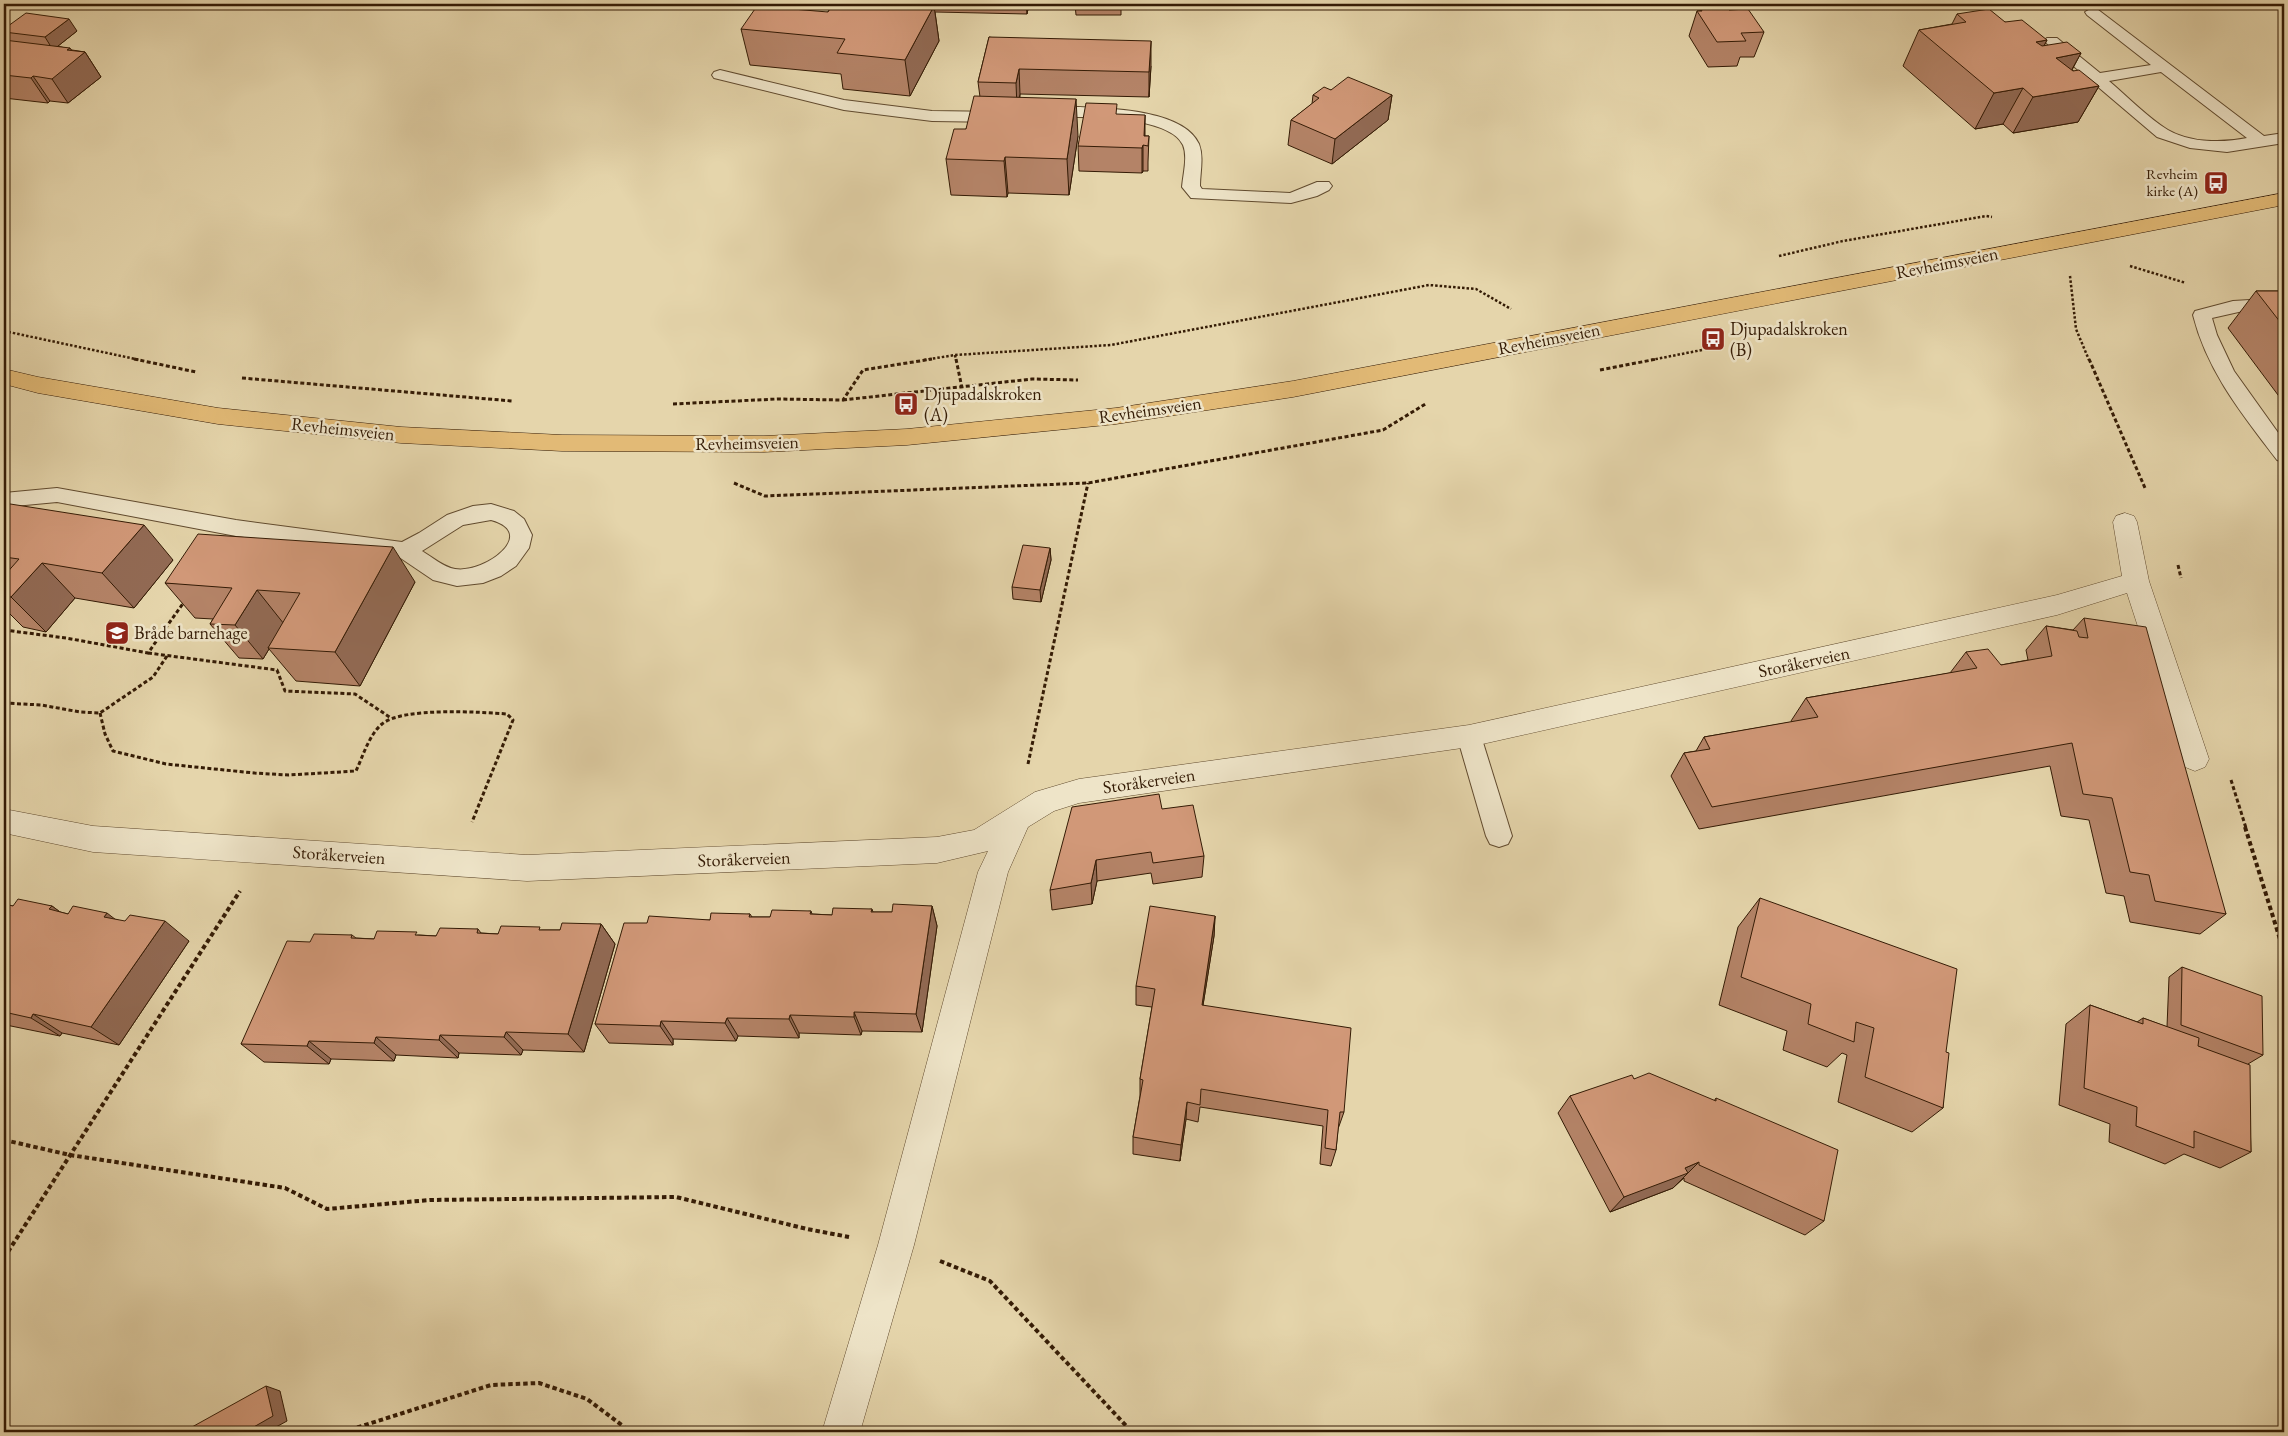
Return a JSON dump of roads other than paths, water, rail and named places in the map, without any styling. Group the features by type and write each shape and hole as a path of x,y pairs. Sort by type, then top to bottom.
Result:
{"main road":[{"name":"Revheimsveien","path":"4,376 38,386 218,416 401,435 562,444 745,444 907,437 1116,416 1293,389 2284,199"}],"street":[{"path":"2125,522 2136,581 2195,759"},
{"name":"Storåkerveien","path":"4,821 93,839 527,868 937,850 980,841 1045,802 1078,792 1469,736 2057,606 2136,581"},
{"path":"841,1432 896,1246 993,872 1016,820"}],"lane":[{"path":"2092,12 2261,141"},
{"path":"2052,41 2163,134 2190,143 2227,147 2284,138"},
{"path":"2098,78 2166,67"},
{"path":"720,75 844,105 932,116 1024,116 1074,111 1144,118 1176,129 1190,140 1192,148 1191,187 1197,194 1291,198 1323,186"},
{"path":"2284,304 2246,304 2222,308 2202,315 2206,336 2219,366 2284,455"},
{"path":"4,500 57,495 236,528 404,550 441,574 457,578 475,577 493,570 508,560 518,548 521,535 516,524 506,516 490,512 473,514 455,520 427,539 404,550"},
{"path":"1469,736 1499,836"}],"place":[{"name":"Revheim kirke (A)","path":"2216,183"},
{"name":"Djupadalskroken (B)","path":"1713,339"},
{"name":"Djupadalskroken (A)","path":"906,404"},
{"name":"Bråde barnehage","path":"117,633"}]}
